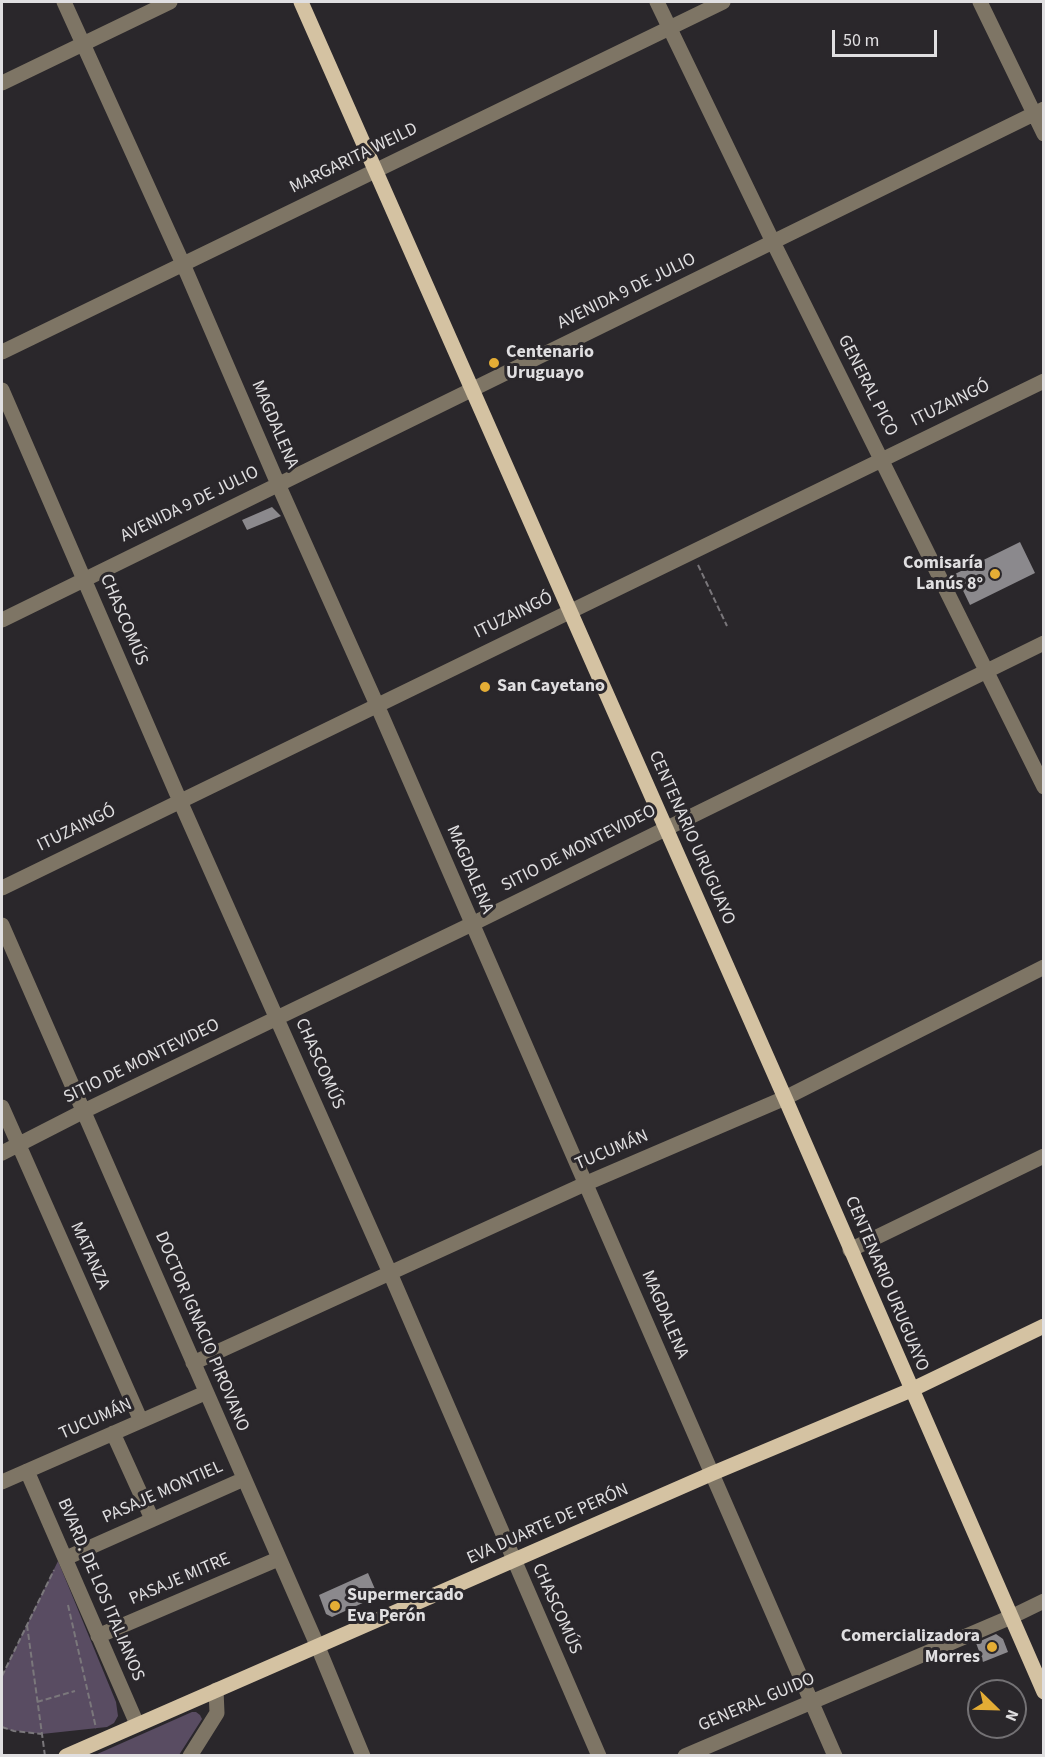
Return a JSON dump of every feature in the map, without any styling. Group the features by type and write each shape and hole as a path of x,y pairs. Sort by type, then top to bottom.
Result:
{"main road":[{"name":"CENTENARIO URUGUAYO","path":"301,2 1044,1692"},
{"name":"EVA DUARTE DE PERÓN","path":"66,1755 711,1474 911,1390 1044,1326"}],"street":[{"name":"MAGDALENA","path":"64,2 183,264 377,705 835,1755"},
{"path":"2,83 170,2"},
{"name":"GENERAL PICO","path":"657,2 773,242 1044,787"},
{"name":"MARGARITA WEILD","path":"2,352 723,2"},
{"path":"980,2 1039,111 1044,135"},
{"name":"AVENIDA 9 DE JULIO","path":"2,620 1039,111"},
{"name":"ITUZAINGÓ","path":"2,888 569,610 1044,381"},
{"name":"CHASCOMÚS","path":"2,390 599,1755"},
{"name":"SITIO DE MONTEVIDEO","path":"2,1153 1044,643"},
{"name":"DOCTOR IGNACIO PIROVANO","path":"2,925 318,1647 363,1755"},
{"name":"TUCUMÁN","path":"193,1363 586,1183 784,1098 1044,967"},
{"name":"MATANZA","path":"2,1107 141,1421"},
{"path":"850,1250 1044,1156"},
{"name":"TUCUMÁN","path":"2,1482 205,1393"},
{"path":"113,1433 152,1519"},
{"name":"BVARD. DE LOS ITALIANOS","path":"27,1471 137,1724"},
{"name":"PASAJE MONTIEL","path":"66,1558 244,1479"},
{"name":"PASAJE MITRE","path":"98,1635 278,1560"},
{"name":"GENERAL GUIDO","path":"685,1755 1044,1601"},
{"path":"190,1755 214,1721 217,1713 216,1690"}],"path":[{"path":"691,552 727,626"},
{"path":"2,1676 58,1561 66,1558"},
{"path":"66,1595 99,1741"},
{"path":"27,1625 45,1755"},
{"path":"38,1702 75,1691"},
{"path":"2,1727 14,1731 42,1734"}],"shaded area":[{"path":"58,1561 116,1702 118,1716 114,1723 107,1727 42,1734 4,1729 2,1727 2,1676"},
{"path":"196,1712 202,1719 179,1755 95,1755"}],"building":[{"path":"272,507 281,516 247,530 242,520"},
{"name":"Comisaría Lanús 8°","path":"1020,542 1035,573 970,605 955,574"},
{"path":"368,1573 378,1596 332,1617 326,1614 319,1595"},
{"name":"Comercializadora Morres","path":"996,1634 1003,1639 1008,1652 983,1662 976,1643"}],"place":[{"name":"Centenario Uruguayo","path":"494,363"},
{"name":"Comisaría Lanús 8°","path":"995,574"},
{"name":"San Cayetano","path":"485,687"},
{"name":"Supermercado Eva Perón","path":"335,1606"},
{"name":"Comercializadora Morres","path":"992,1647"}]}
